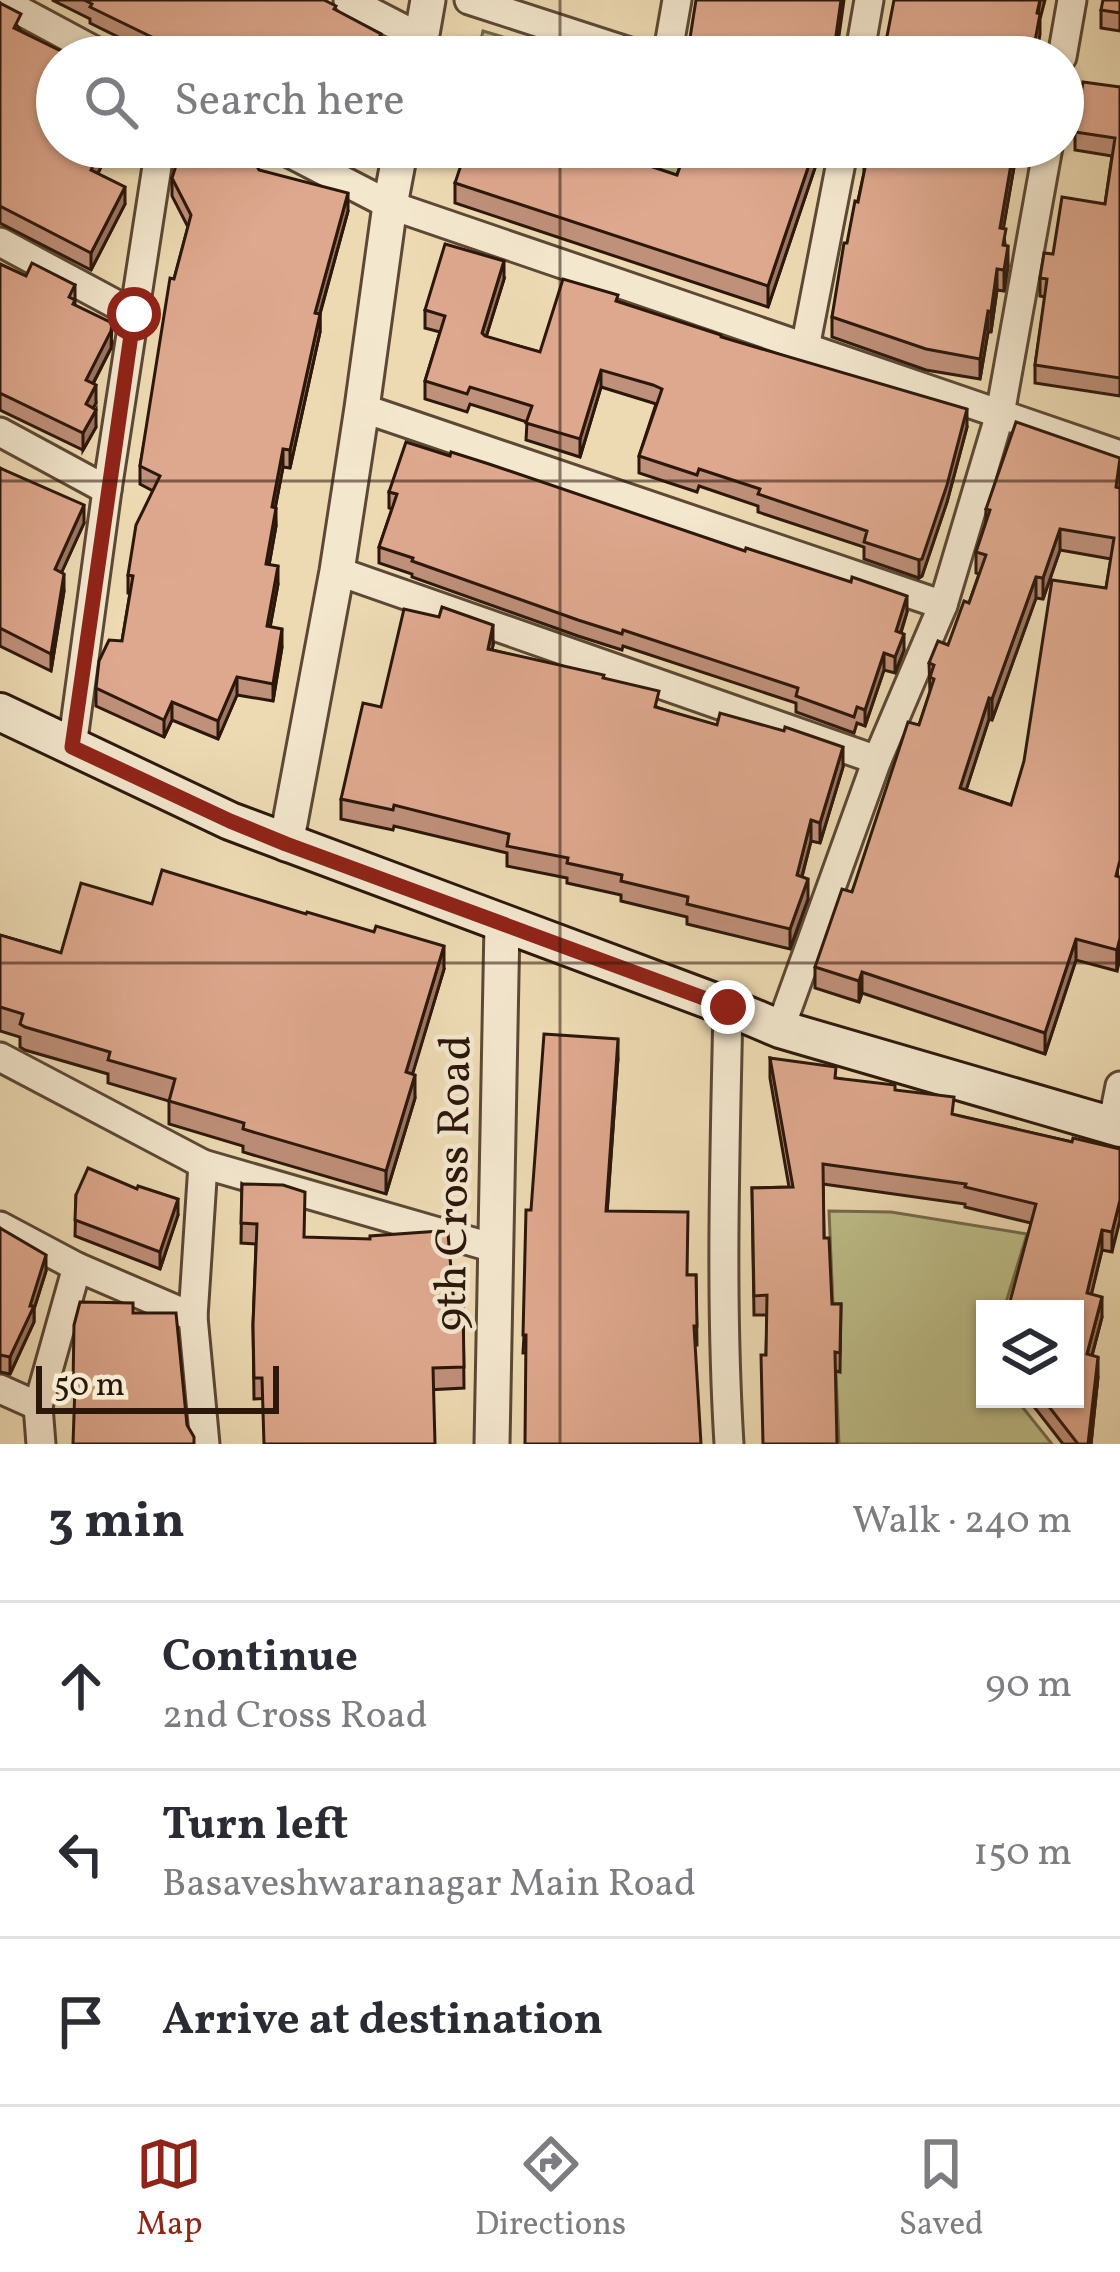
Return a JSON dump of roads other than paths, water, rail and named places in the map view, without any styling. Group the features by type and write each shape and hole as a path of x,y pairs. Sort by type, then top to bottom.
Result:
{"main road":[{"path":"0,712 286,844 780,1029 1116,1127"}],"street":[{"path":"0,0 67,36"},
{"path":"348,0 402,36"},
{"path":"422,36 428,0"},
{"path":"469,0 580,36"},
{"path":"670,36 676,0"},
{"path":"863,36 869,0"},
{"path":"1066,36 1072,0"},
{"path":"72,747 157,168"},
{"path":"319,168 390,205 1120,455"},
{"path":"286,844 337,571 397,168"},
{"path":"805,348 840,168"},
{"path":"780,1029 877,760 943,605 1000,414 1044,168"},
{"path":"0,242 134,314"},
{"path":"362,408 943,605"},
{"path":"0,432 107,490"},
{"path":"337,571 877,760"},
{"name":"9th Cross Road","path":"492,1444 502,923"},
{"path":"728,1007 724,1376 729,1444"},
{"path":"0,1057 202,1164 494,1248"},
{"path":"1116,1127 1120,1086"},
{"path":"202,1164 193,1317 205,1444"},
{"path":"0,1226 77,1267 193,1317"},
{"path":"40,1444 38,1406 77,1267"},
{"path":"0,1389 38,1406"}]}
